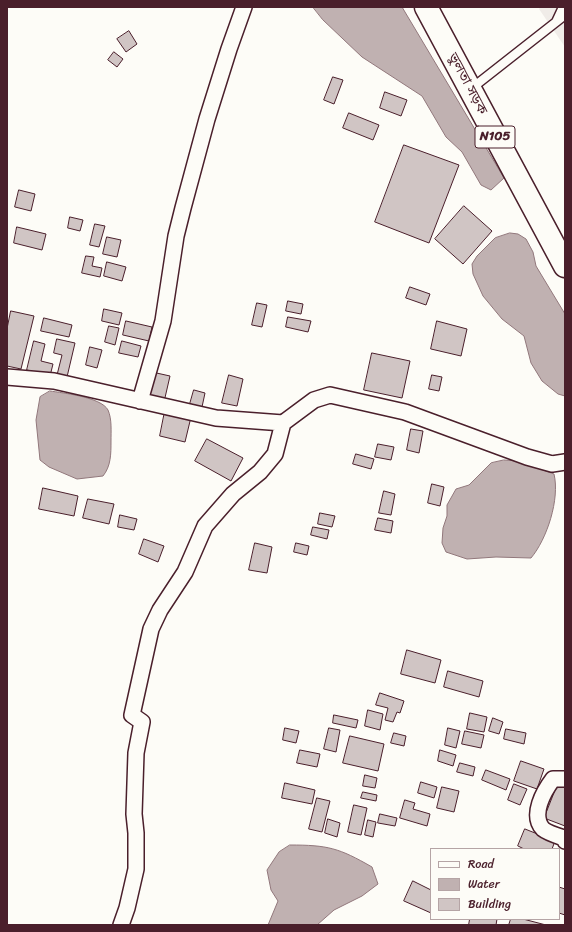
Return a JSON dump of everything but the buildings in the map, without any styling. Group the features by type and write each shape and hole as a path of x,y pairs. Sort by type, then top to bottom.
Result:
{"highway":[{"name":"ভুলতা সড়ক","path":"426,7 469,90 565,266"}],"street":[{"path":"140,401 163,321 176,236 183,208 207,120 244,7"},
{"path":"7,377 54,380 216,418 283,422 314,400 330,395 405,412 527,457 552,464 565,462"},
{"path":"120,925 127,908 136,869 136,833 134,814 136,754 142,722 132,715 151,629 160,610 185,572 205,526 233,494 260,472 275,454 283,422"},
{"path":"565,779 553,779 545,790 538,808 539,822 544,830 564,838 565,841"}],"lane":[{"path":"556,23 563,7"},
{"path":"469,90 565,16"}],"shaded area":[{"path":"540,7 565,7 565,47 539,9"}],"water":[{"path":"313,7 402,7 504,178 491,190 481,185 462,152 446,137 422,96 362,57 323,20"},
{"path":"510,233 518,234 526,239 533,252 536,266 565,314 565,396 558,394 542,381 531,363 524,336 502,319 483,296 473,274 472,264 477,256 495,238"},
{"path":"50,391 72,394 90,399 98,402 108,410 111,425 111,455 108,468 103,476 77,479 49,467 40,460 36,420 40,397"},
{"path":"504,460 519,461 554,474 554,507 547,530 537,550 531,558 496,557 467,559 446,552 442,543 443,528 447,516 447,505 456,489 469,485 491,463"},
{"path":"290,845 324,847 342,852 372,867 378,884 362,896 334,910 317,925 268,925 278,901 271,890 267,870 279,852"}]}
